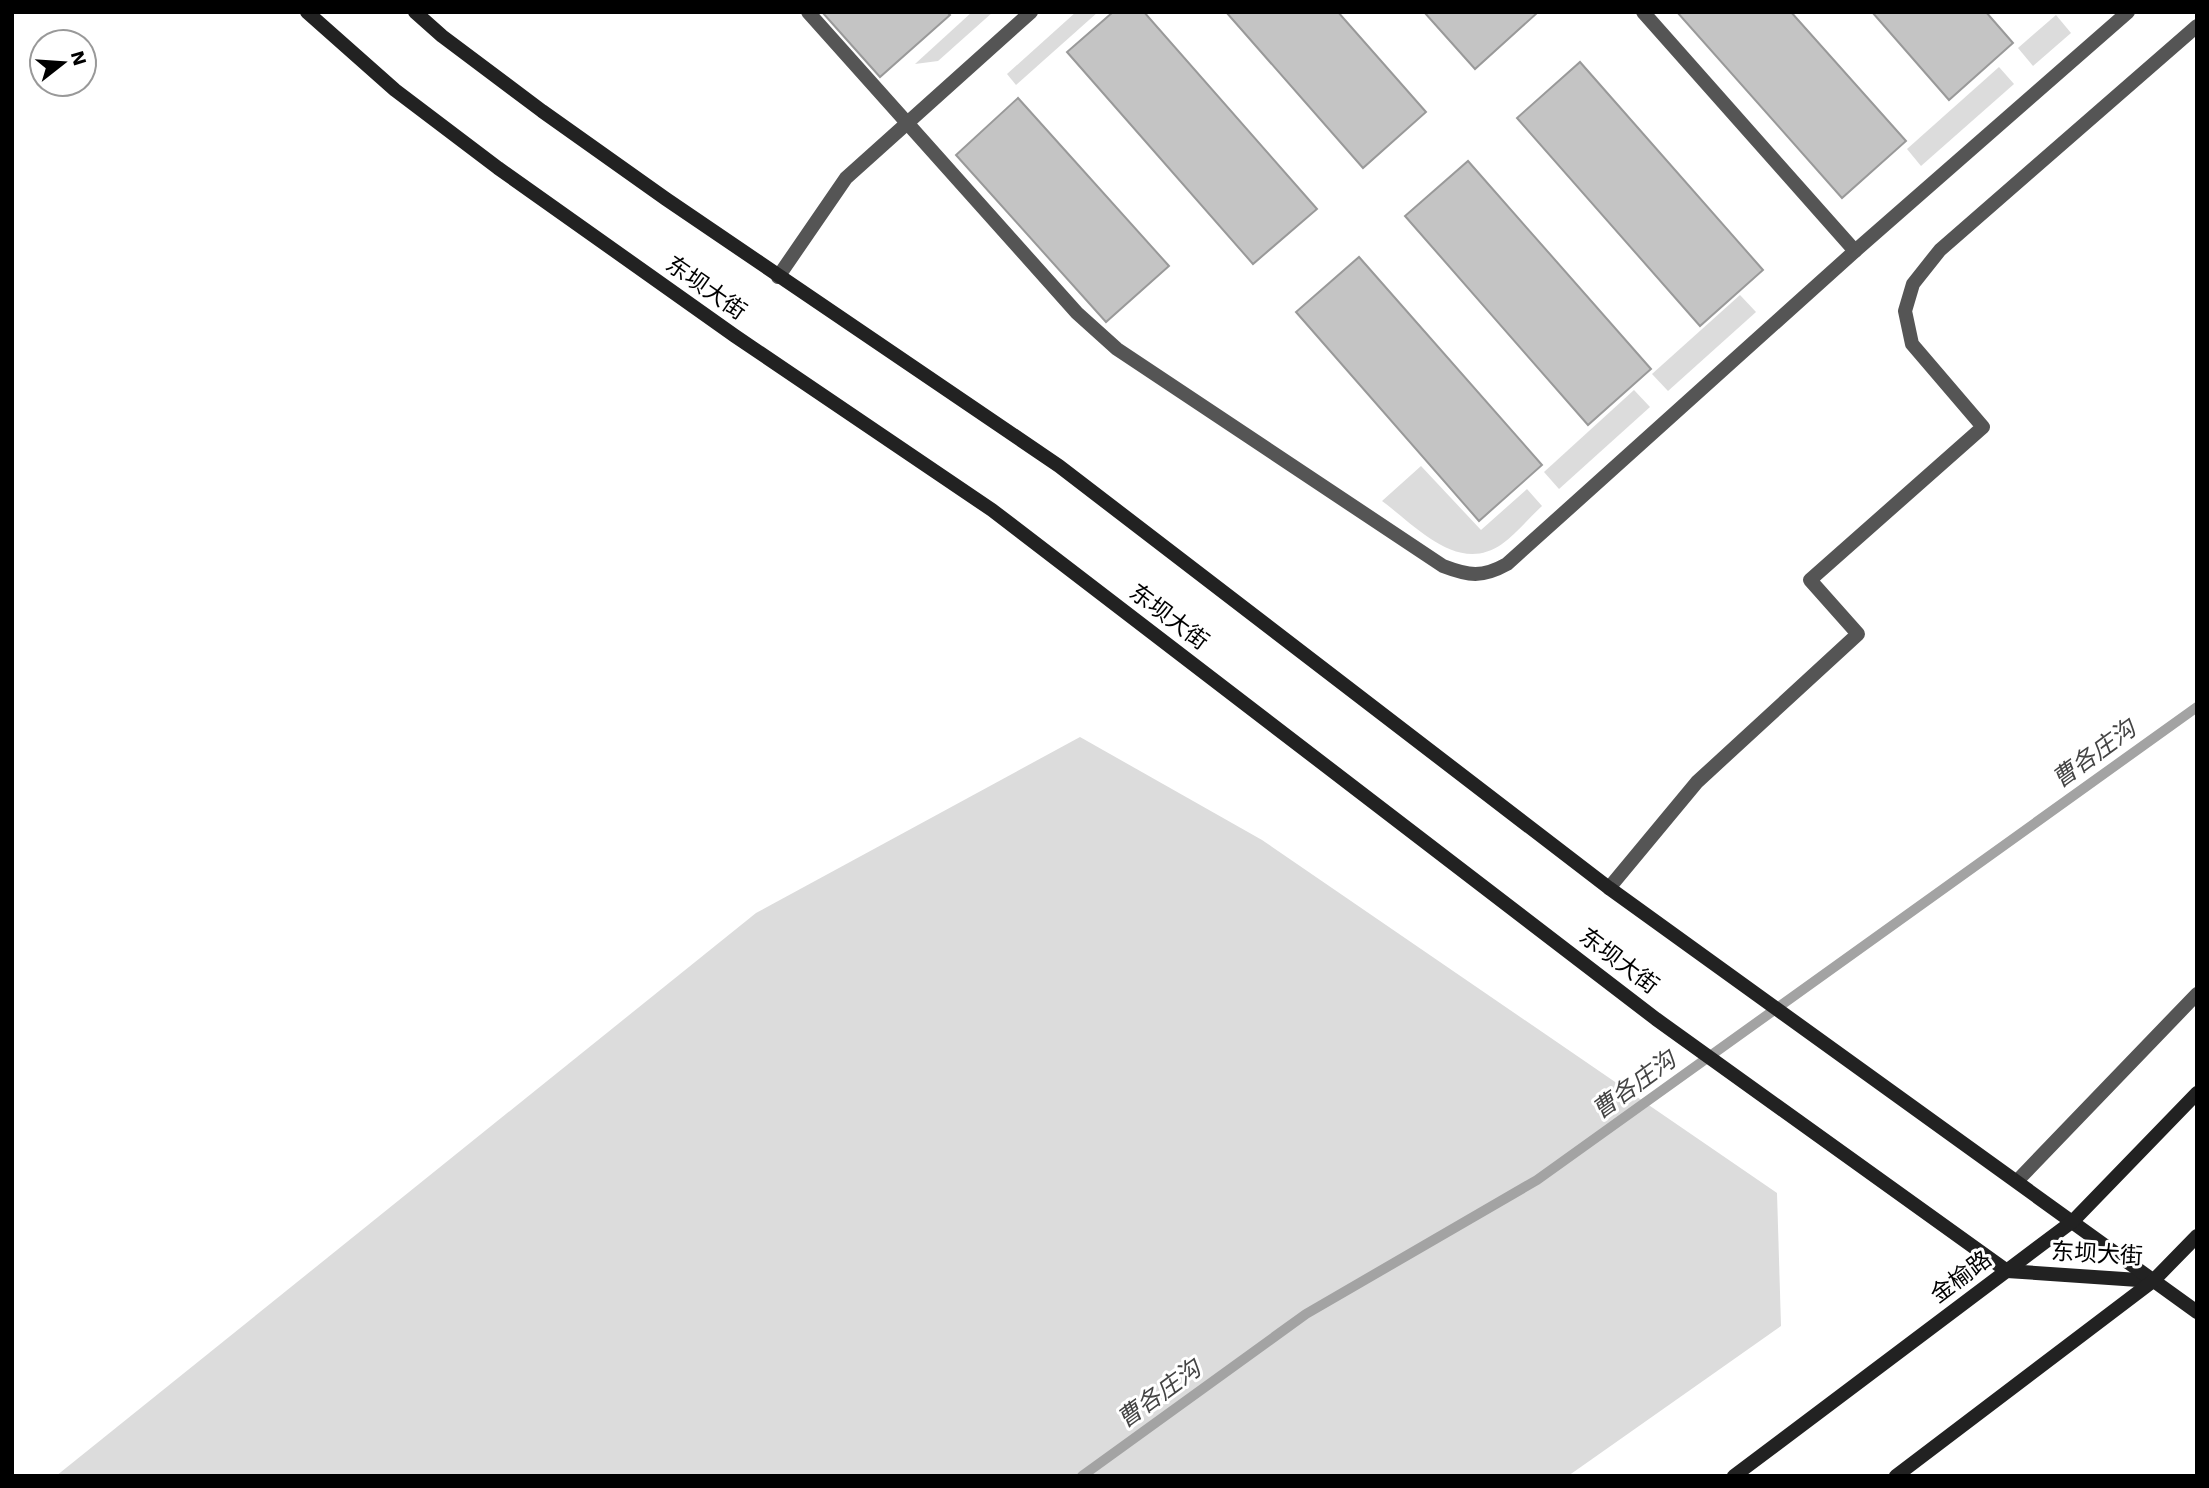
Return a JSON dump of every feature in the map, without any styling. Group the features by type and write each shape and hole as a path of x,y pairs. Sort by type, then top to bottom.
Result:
{"main road":[{"name":"东坝大街","path":"307,12 395,90 498,168 735,336 992,510 1656,1019 2007,1270 2153,1281"},
{"name":"东坝大街","path":"415,12 442,36 542,111 778,277 1059,466 1609,888 2153,1281"},
{"name":"金榆路","path":"1734,1476 2073,1221 2197,1094"},
{"path":"1896,1476 2153,1281 2197,1236"},
{"path":"2153,1281 2197,1312"}],"street":[{"path":"808,12 1077,313 1117,349 1443,566 1466,575 1490,573 1507,564 1855,251 2128,12"},
{"path":"778,277 846,178 1031,12"},
{"path":"1643,12 1855,251"},
{"path":"1609,888 1697,782 1858,634 1810,580 1983,427 1912,344 1905,311 1913,284 1940,250 2197,26"},
{"path":"2017,1181 2197,993"}],"shaded area":[{"path":"972,12 993,12 938,61 915,64"},
{"path":"1076,12 1098,12 1016,85 1007,74"},
{"path":"2056,15 2071,33 2033,66 2018,48"},
{"path":"1999,67 2014,84 1921,166 1907,149"},
{"path":"1740,295 1756,312 1668,391 1652,374"},
{"path":"1634,390 1650,407 1559,489 1544,472"},
{"path":"1421,466 1481,530 1527,489 1542,506 1502,544 1486,552 1469,554 1454,551 1423,534 1382,501"},
{"path":"1080,737 1262,840 1777,1193 1781,1326 1568,1476 56,1476 756,913"}],"building":[{"path":"822,12 947,12 950,15 880,77"},
{"path":"1113,12 1144,12 1317,209 1253,264 1067,52"},
{"path":"1226,12 1338,12 1426,112 1363,168"},
{"path":"1424,12 1536,12 1537,13 1475,69"},
{"path":"1677,12 1791,12 1906,141 1842,198"},
{"path":"1872,12 1986,12 2013,43 1949,100"},
{"path":"1580,62 1763,270 1700,326 1517,118"},
{"path":"1018,98 1169,266 1106,322 956,155"},
{"path":"1468,161 1651,369 1588,425 1405,216"},
{"path":"1359,257 1542,465 1479,521 1296,312"}],"waterway":[{"name":"曹各庄沟","path":"1082,1476 1306,1314 1537,1180 2197,707"}]}
